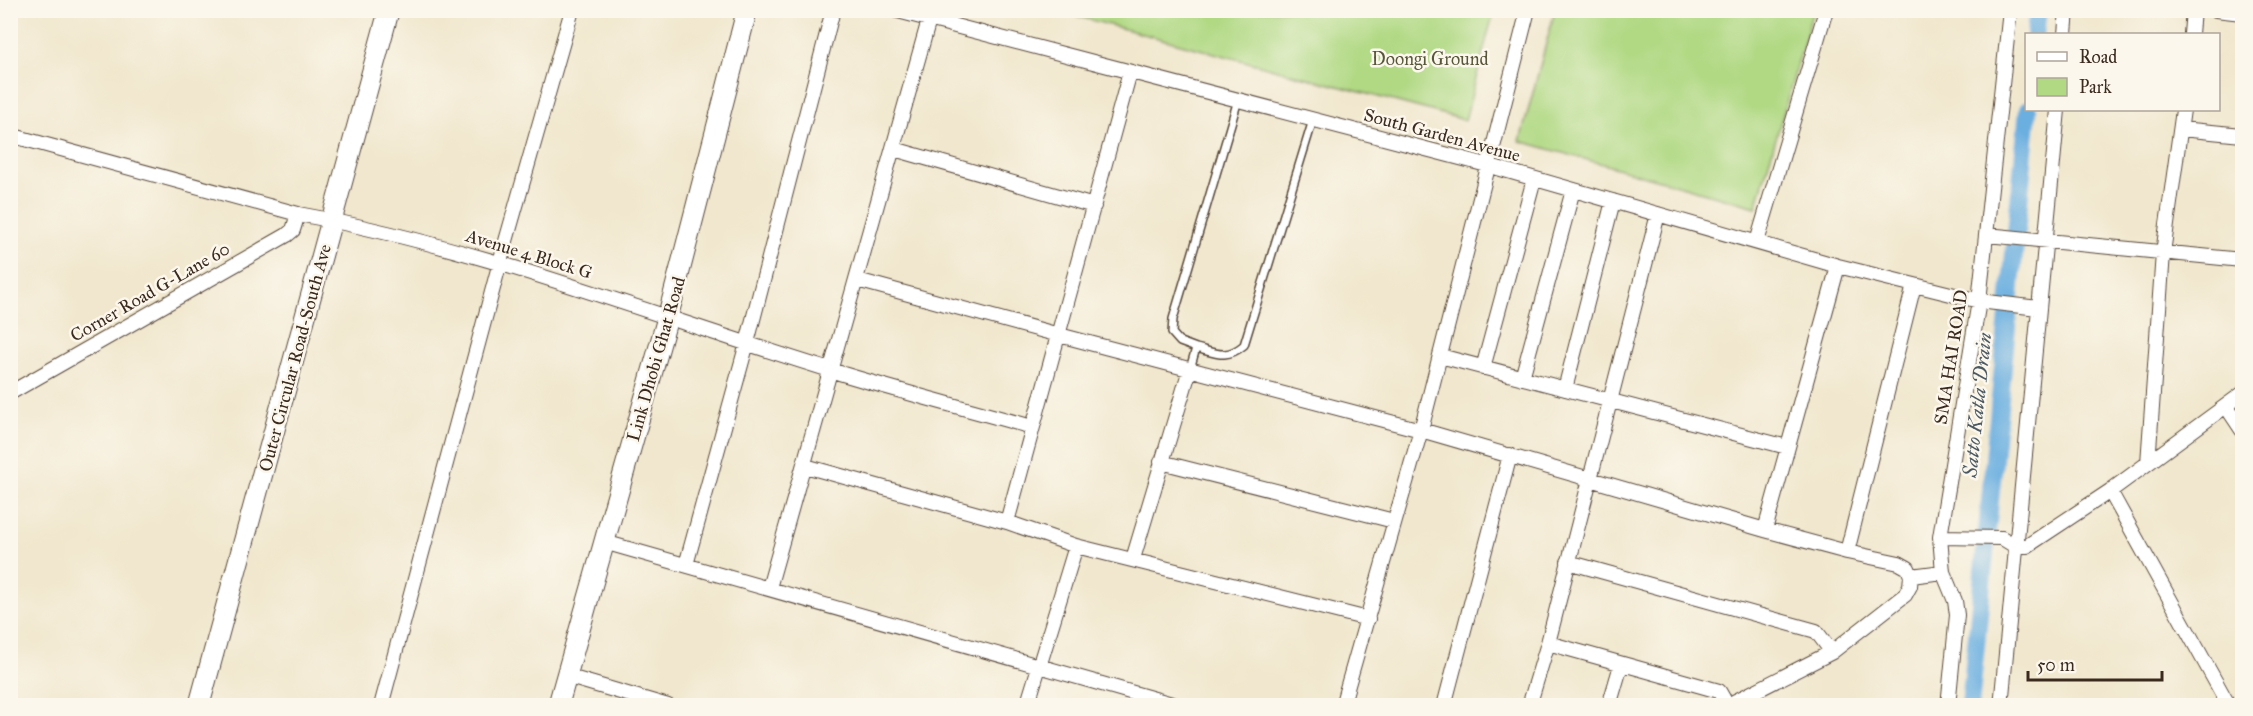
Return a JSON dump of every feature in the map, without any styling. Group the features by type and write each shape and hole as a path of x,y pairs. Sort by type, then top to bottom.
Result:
{"street":[{"name":"Outer Circular Road-South Ave","path":"199,705 389,10"},
{"path":"381,705 500,262 572,10"},
{"name":"Link Dhobi Ghat Road","path":"558,705 669,316 747,10"},
{"path":"686,565 747,343 833,10"},
{"name":"South Garden Avenue","path":"894,10 1487,165 1838,266 1979,301 2034,307"},
{"path":"1342,705 1421,430 1528,10"},
{"path":"1757,242 1826,10"},
{"name":"SMA HAI ROAD","path":"1948,705 1957,615 1955,601 1943,572 1940,537 1979,301 1993,236 2010,10"},
{"path":"2065,33 2067,10"},
{"path":"2191,33 2193,10"},
{"path":"2216,10 2242,13"},
{"path":"769,588 929,20"},
{"path":"1007,522 1130,72"},
{"path":"2001,705 2040,241 2058,111"},
{"path":"2148,463 2163,253 2183,111"},
{"path":"2181,129 2242,135"},
{"name":"Avenue 4 Block G","path":"10,135 298,214 333,220 500,262 831,370 1032,427"},
{"path":"894,148 1094,206"},
{"path":"1483,368 1534,179"},
{"path":"1522,378 1574,190"},
{"path":"1565,389 1613,201"},
{"name":"Corner Road G-Lane 60","path":"10,393 287,235 293,230 298,214"},
{"path":"1529,705 1548,643 1658,214"},
{"path":"1993,236 2242,260"},
{"path":"1765,530 1838,266"},
{"path":"857,280 1421,430 1765,530 1899,563 1908,568 1911,576 1910,586 1905,595 1832,652 1727,705 1719,691 1548,643"},
{"path":"1847,552 1914,285"},
{"path":"1440,356 1787,447"},
{"path":"1133,559 1190,369"},
{"path":"1940,537 2002,538 2015,546 2027,546 2110,491 2242,394"},
{"path":"2226,406 2242,430"},
{"path":"1444,705 1510,455"},
{"path":"1161,462 1394,521"},
{"path":"804,466 1007,522 1076,546 1368,619"},
{"path":"2110,491 2229,705"},
{"path":"603,542 1038,667 1179,705"},
{"path":"1027,705 1076,546"},
{"path":"1568,562 1816,631 1832,652"},
{"path":"1911,576 1943,572"},
{"path":"1609,705 1620,665"},
{"path":"566,676 668,705"}],"lane":[{"path":"1238,100 1173,319 1172,333 1180,342 1196,348 1223,355 1234,353 1244,345 1313,120"},
{"path":"1190,369 1196,348"}],"green space":[{"name":"Doongi Ground","path":"1494,10 1465,120 1057,11"},
{"path":"1555,10 1813,11 1756,207 1520,141"}],"waterway":[{"name":"Satto Katla Drain","path":"2035,33 2038,10"},
{"name":"Satto Katla Drain","path":"1970,706 2028,111"}]}
